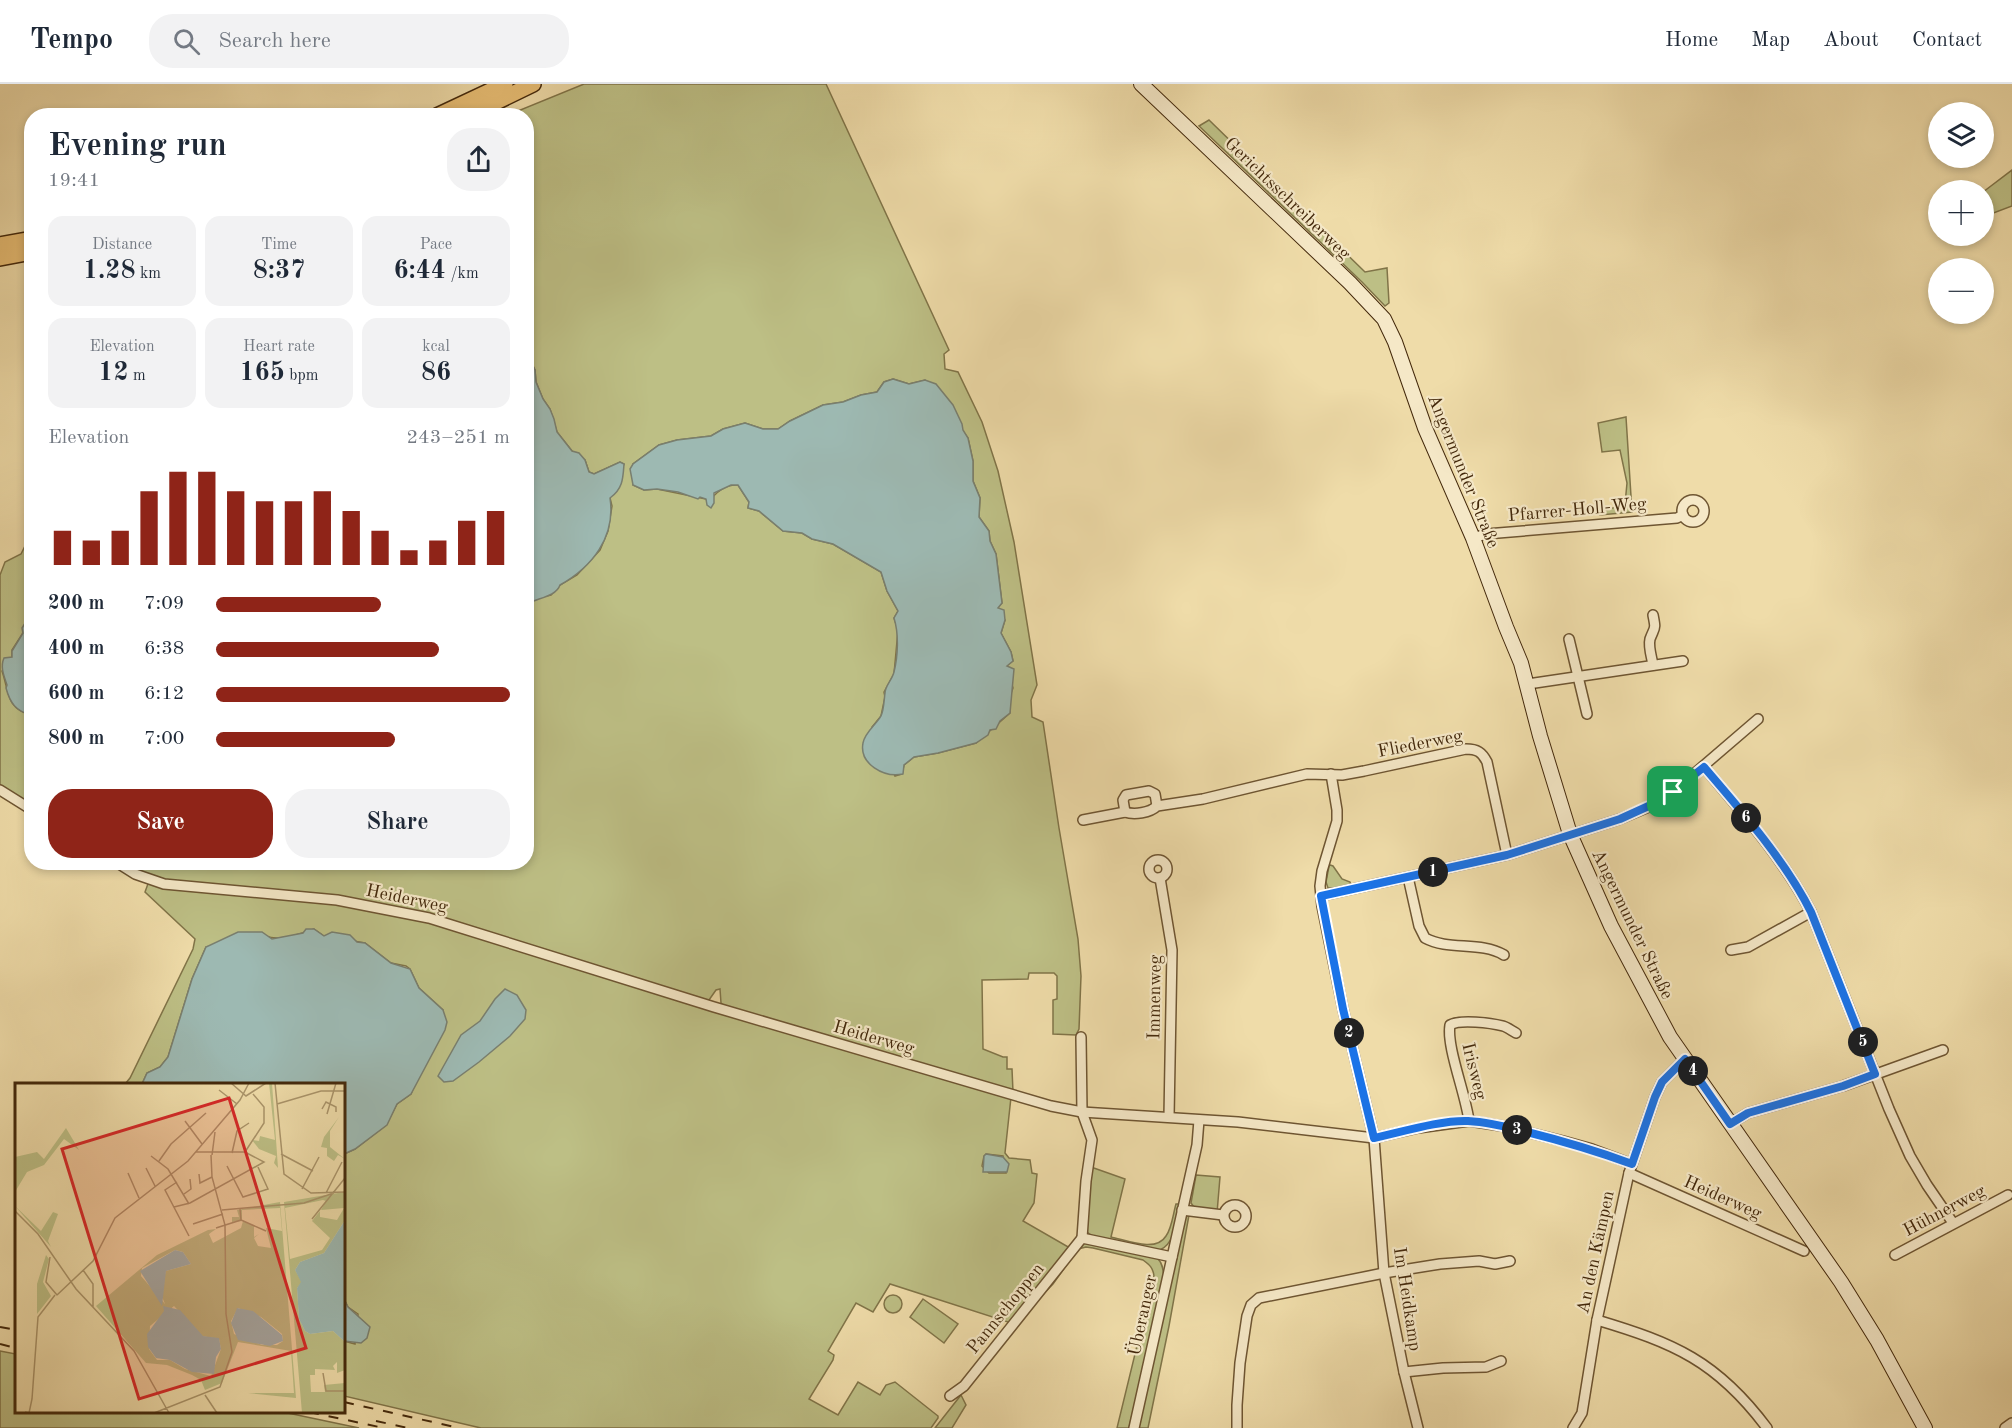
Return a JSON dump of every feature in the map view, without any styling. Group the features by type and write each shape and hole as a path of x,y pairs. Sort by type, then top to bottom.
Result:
{"highway":[{"path":"454,108 506,84"},
{"path":"483,108 534,84"},
{"path":"0,245 24,240"},
{"path":"0,258 24,254"}],"main road":[{"name":"Gerichtsschreiberweg","path":"1141,84 1350,283 1384,320"},
{"name":"Gerichtsschreiberweg","path":"1146,84 1165,105"},
{"name":"Angermunder Straße","path":"1384,320 1401,358 1425,428 1473,538 1524,671 1540,736 1570,834 1611,926 1640,983 1685,1059 1846,1290 1877,1340 1924,1428"}],"street":[{"name":"Pfarrer-Holl-Weg","path":"1473,538 1486,534 1677,518 1683,515"},
{"path":"1653,615 1655,631 1650,645 1653,665"},
{"path":"1569,639 1587,714"},
{"path":"1528,684 1683,661"},
{"path":"1331,774 1337,821 1322,871 1321,896 1507,855 1620,819 1646,808 1673,792 1758,719"},
{"name":"Fliederweg","path":"1083,820 1125,812 1130,814 1153,810 1157,806 1203,799 1307,774 1364,771 1475,749 1483,754 1487,762 1507,855"},
{"path":"1704,767 1793,880 1811,912 1910,1156 1953,1223"},
{"path":"0,790 24,805"},
{"path":"1125,812 1123,800 1126,795 1149,790 1155,794 1157,806"},
{"name":"Heiderweg","path":"131,870 149,880 170,885 337,900 429,918 714,1007 1051,1106 1082,1112 1249,1123 1374,1138 1428,1126 1469,1121 1502,1126 1592,1149 1804,1251"},
{"name":"Immenweg","path":"1160,878 1172,950 1169,1117"},
{"path":"1408,878 1419,926 1425,938 1442,943 1488,948 1504,955"},
{"name":"Im Heidkamp","path":"1321,896 1343,1009 1374,1138 1384,1273 1418,1428"},
{"path":"1731,950 1748,947 1811,912"},
{"name":"Irisweg","path":"1469,1121 1449,1037 1450,1025 1453,1022 1464,1021 1504,1026 1516,1033"},
{"path":"1081,1037 1082,1112 1092,1140 1086,1181 1082,1238 1172,1257"},
{"path":"1730,1124 1748,1113 1843,1086 1943,1050"},
{"name":"An den Kämpen","path":"1576,1424 1582,1413 1597,1320 1630,1169 1662,1082 1685,1059"},
{"name":"Überanger","path":"1134,1428 1197,1145 1199,1120"},
{"name":"Hühnerweg","path":"1895,1255 2008,1195"},
{"path":"1182,1210 1223,1215"},
{"name":"Pannschoppen","path":"950,1396 964,1386 1082,1238"},
{"path":"1237,1428 1241,1355 1247,1316 1254,1301 1263,1296 1440,1264 1479,1261 1495,1264 1510,1261"},
{"path":"1597,1320 1659,1340 1684,1352 1729,1384 1753,1409 1767,1428"},
{"path":"1404,1372 1485,1367 1501,1361"},
{"path":"2005,1428 2012,1423"},
{"path":"1576,1424 1587,1428"}],"green space":[{"path":"584,84 826,84 949,350 944,354 945,369 958,372 982,422 998,471 1014,542 1037,685 1031,700 1032,717 1043,722 1078,939 1081,976 1079,1029 1076,1035 1053,1034 1053,1000 1057,999 1057,976 1054,973 1029,973 1028,979 982,980 983,1049 1007,1057 1007,1069 1012,1069 1013,1092 727,1009 721,1003 720,989 716,990 709,1000 701,1001 430,916 164,883 135,870 534,870 534,600 551,595 560,585 577,575 600,550 608,531 612,506 610,498 624,464 620,462 594,474 589,472 585,460 572,451 557,432 550,409 536,382 534,108 525,108","holes":["893,379 909,384 925,380 968,438 973,461 973,481 980,498 979,517 989,531 990,541 996,554 1002,603 997,608 1005,620 1001,633 1013,661 1006,666 1013,688 1010,696 1010,713 976,743 914,757 904,765 902,774 895,776 872,727 881,716 884,692 894,674 898,630 894,618 898,611 887,591 881,572 833,544 812,539 802,533 783,531 759,511 748,508 749,502 738,485 721,490 708,503 706,499 657,489 644,490 633,485 633,464 659,445 677,440 711,436 723,429 745,423 763,429 778,429 823,405 877,392 884,382"]},
{"path":"1209,120 1365,272 1387,268 1389,303 1385,306 1199,126"},
{"path":"2012,170 2012,206 1994,213 1994,184"},
{"path":"1626,417 1632,512 1600,515 1600,512 1625,504 1627,483 1620,450 1602,452 1598,423"},
{"path":"24,548 24,631 12,650 12,657 2,671 13,704 24,712 24,803 0,788 0,575 5,562 21,554"},
{"path":"1330,865 1342,879 1350,882 1351,885 1328,888 1326,882"},
{"path":"149,881 337,902 428,919 1011,1097 1005,1153 1009,1158 1030,1160 1032,1173 1037,1174 1034,1203 1023,1221 1070,1248 1011,1323 890,1284 873,1312 856,1303 828,1351 834,1355 833,1360 809,1399 838,1415 858,1382 880,1395 886,1385 895,1382 938,1416 931,1428 481,1428 345,1396 345,1341 355,1344 358,1314 348,1307 345,1301 345,1154 355,1149 386,1125 397,1104 411,1094 443,1010 419,988 410,969 406,966 391,963 365,943 324,936 314,929 283,938 266,936 206,947 192,979 168,1057 160,1067 147,1073 142,1083 126,1083 193,949 195,939 145,892","holes":["986,1154 1003,1156 1006,1173 989,1173 982,1166 984,1156"]},
{"path":"1091,1167 1125,1179 1111,1237 1140,1244 1155,1244 1166,1236 1176,1204 1179,1204 1174,1230 1165,1247 1160,1250 1095,1238 1087,1232 1085,1225"},
{"path":"1196,1175 1220,1177 1217,1213 1194,1207 1191,1203"},
{"path":"1184,1214 1189,1215 1148,1428 1138,1428"},
{"path":"1088,1242 1145,1253 1158,1259 1162,1267 1164,1277 1129,1428 1117,1428 1154,1276 1151,1267 1143,1260 1093,1248 1078,1249 1053,1284 1030,1308 1082,1243"},
{"path":"889,1295 897,1295 902,1300 900,1311 889,1313 884,1308 884,1300"},
{"path":"923,1299 958,1324 944,1343 910,1317"},
{"path":"0,1351 15,1354 15,1413 288,1413 359,1428 0,1428"},
{"path":"961,1395 966,1405 952,1428 935,1428"}],"water":[{"path":"534,368 536,382 550,409 557,432 572,451 579,453 585,460 589,472 594,474 620,462 624,464 620,487 610,498 609,526 599,549 582,569 546,597 534,601"},
{"path":"893,379 909,384 925,380 936,384 953,405 968,438 973,461 973,481 980,498 979,517 989,531 990,541 996,554 1002,603 998,608 1004,610 1005,620 1001,633 1013,661 1007,666 1014,669 1010,713 1000,721 996,729 990,730 988,735 976,743 914,757 904,765 903,774 896,775 874,768 863,751 866,735 881,716 885,690 893,675 896,659 897,638 894,618 898,611 887,591 881,572 833,544 812,539 802,533 783,531 759,511 748,508 749,502 738,485 731,485 714,493 714,503 711,508 707,505 706,499 700,497 698,499 678,492 657,489 644,490 633,485 630,469 633,464 659,445 677,440 711,436 723,429 745,423 763,429 778,429 823,405 877,392 884,382"},
{"path":"24,625 24,712 18,709 9,698 2,665 4,658 12,657 12,651 23,633"},
{"path":"306,929 314,929 324,936 332,932 350,935 357,942 365,943 391,963 410,969 419,988 443,1010 447,1022 411,1094 397,1104 387,1125 355,1149 345,1154 345,1083 142,1083 147,1073 160,1067 168,1057 192,979 206,947 238,932 262,932 272,939 303,933"},
{"path":"505,989 517,995 526,1010 525,1019 510,1036 479,1062 453,1081 444,1082 438,1076 461,1035 480,1021"},
{"path":"986,1154 1003,1157 1009,1164 1007,1172 983,1172"},
{"path":"345,1301 348,1307 370,1327 367,1338 361,1343 345,1341"}],"railway":[{"path":"0,1327 15,1330"},
{"path":"0,1344 15,1348"},
{"path":"345,1402 459,1428"},
{"path":"314,1413 384,1428"},
{"path":"376,1421 408,1428"}],"route":[{"path":"1704,767 1793,880 1811,912 1875,1074 1843,1086 1748,1113 1730,1124 1685,1059 1662,1082 1632,1164 1563,1141 1502,1126 1469,1121 1418,1128 1374,1138 1343,1009 1321,896 1507,855 1620,819 1664,799 1673,792 1704,767"}]}
